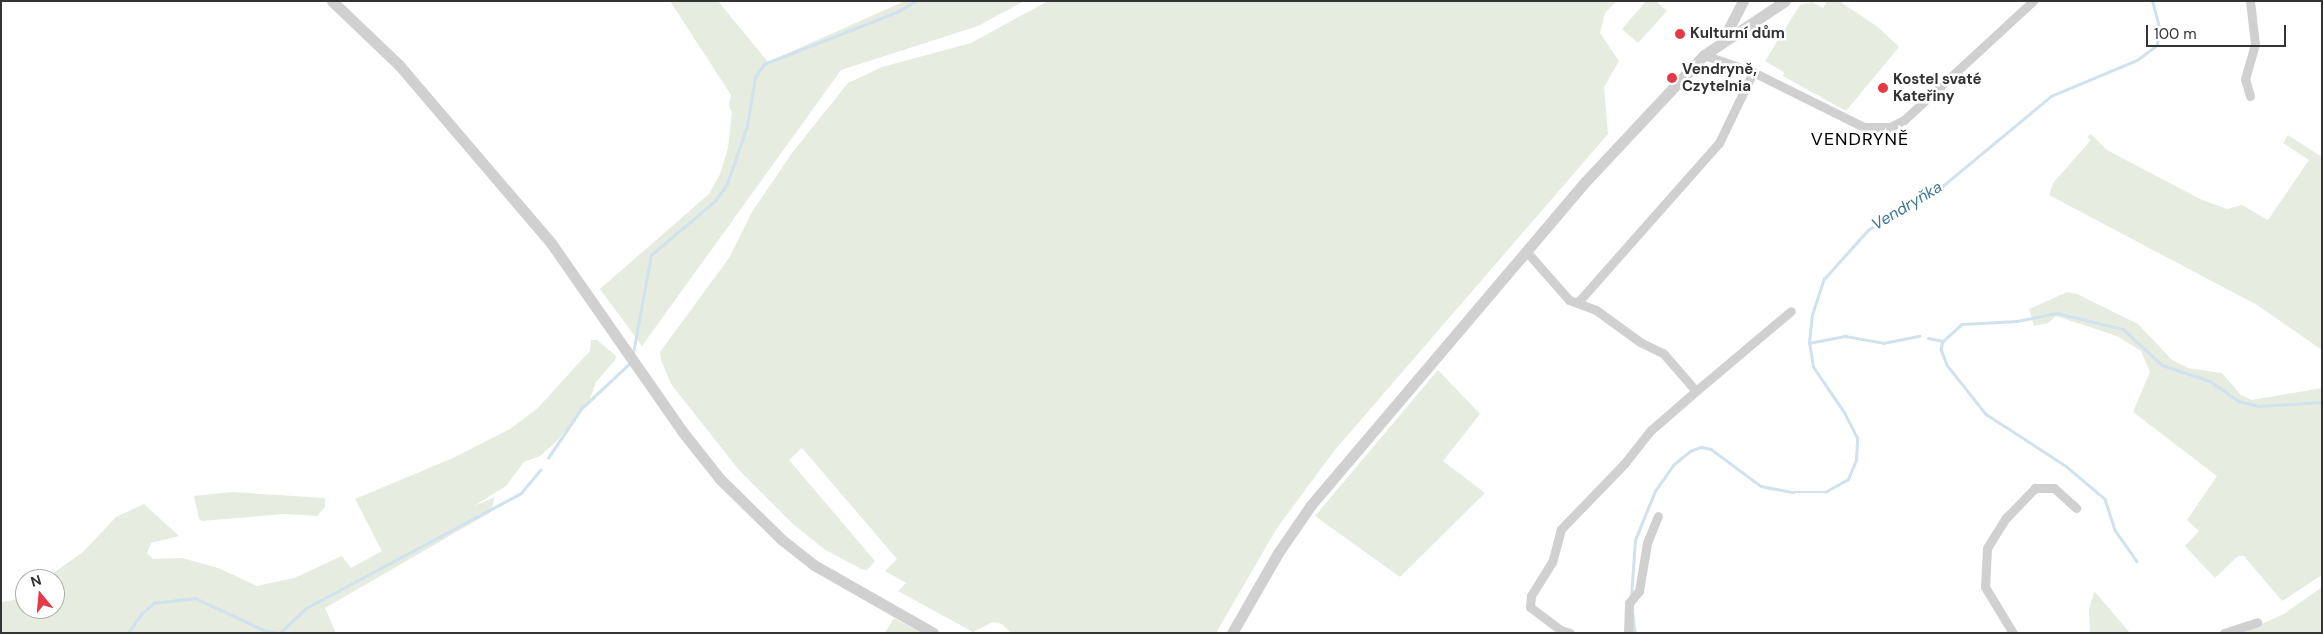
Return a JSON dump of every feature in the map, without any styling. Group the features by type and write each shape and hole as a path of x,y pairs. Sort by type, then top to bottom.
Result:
{"street":[{"path":"332,1 399,66 551,243 682,431 720,479 781,539 814,565 933,633"},
{"path":"1723,40 1743,1"},
{"path":"1232,633 1278,553 1311,505 1526,251 1644,118 1704,55 1723,40 1785,1"},
{"path":"1704,55 1753,72 1864,127 1890,128 1904,120 2033,1"},
{"path":"2250,1 2255,44 2246,79 2250,96"},
{"path":"1579,301 1719,143 1753,72"},
{"path":"1526,251 1569,300 1579,301 1612,320 1640,342 1662,354 1676,365 1696,391"},
{"path":"1570,633 1560,630 1530,608 1531,596 1552,562 1561,529 1624,464 1650,431 1791,312"},
{"path":"2011,632 1985,587 1987,548 2006,518 2035,488 2054,488 2076,508"},
{"path":"1628,633 1629,603 1636,594 1647,543 1658,516"},
{"path":"2224,633 2258,622"}],"shaded area":[{"path":"670,1 718,1 768,62 905,1 1024,1 978,26 841,70 642,346 600,289 709,194 720,174 728,148 732,112 729,106 731,95"},
{"path":"1048,1 1617,1 1605,13 1600,33 1619,61 1604,87 1608,134 1334,451 1277,528 1216,633 1011,633 1002,624 993,622 973,632 898,591 906,583 885,571 897,559 802,448 789,460 875,561 867,570 861,569 824,549 793,524 739,470 671,384 661,360 660,352 729,258 752,212 792,153 848,83 882,67 971,43"},
{"path":"1646,1 1656,1 1667,11 1638,43 1622,29"},
{"path":"1827,1 1839,1 1878,27 1899,47 1846,111 1783,76 1784,72 1765,61 1800,5 1812,2 1823,8"},
{"path":"2091,134 2107,150 2200,199 2227,209 2242,205 2268,220 2309,160 2283,143 2288,135 2322,157 2322,350 2257,305 2049,195 2053,183 2091,140 2087,137"},
{"path":"2067,292 2077,294 2138,324 2172,360 2188,368 2222,373 2241,395 2252,400 2322,388 2322,575 2282,601 2244,556 2238,556 2215,578 2185,546 2199,531 2187,520 2217,476 2133,412 2150,372 2141,351 2117,336 2056,316 2048,323 2034,326 2029,309"},
{"path":"591,340 597,340 616,356 615,360 596,382 590,399 557,441 540,456 524,462 506,486 474,506 495,497 491,512 325,608 336,633 1,633 1,602 15,599 15,619 65,619 65,569 59,569 83,552 116,517 144,504 179,536 151,543 147,553 153,559 182,558 218,568 257,586 294,578 342,556 351,568 382,551 355,499 453,458 510,429 538,408 590,351"},
{"path":"1438,370 1480,414 1443,461 1485,493 1400,577 1315,516"},
{"path":"232,492 325,498 325,507 317,516 284,514 202,521 199,519 194,496"},
{"path":"2322,587 2322,633 2241,633 2284,614"},
{"path":"2094,592 2130,633 2090,633 2089,610"},
{"path":"894,618 921,633 885,633"}],"waterway":[{"path":"633,353 651,255 715,201 727,184 747,126 755,77 764,64 897,12 915,1"},
{"name":"Vendryňka","path":"1631,597 1635,540 1655,491 1673,465 1690,451 1701,447 1711,449 1761,486 1793,492 1825,492 1848,479 1856,460 1857,438 1845,414 1813,367 1809,343 1812,315 1824,279 1868,230 1901,208 1933,194 2051,96 2137,60 2157,45 2159,27 2152,1"},
{"path":"1928,338 1943,341 1962,324 2017,321 2057,313 2123,329 2162,365 2210,381 2239,401 2259,406 2322,402"},
{"path":"1809,343 1845,336 1883,343 1919,336"},
{"path":"1943,341 1941,349 1947,365 1986,414 2066,466 2105,499 2115,530 2137,561"},
{"path":"548,458 581,409 629,364"},
{"path":"280,633 306,608 521,493 540,470"},
{"path":"128,633 142,613 154,603 195,598 264,630 278,633"},
{"name":"Vendryňka","path":"1633,615 1635,633"}],"place":[{"name":"Kulturní dům","path":"1680,34"},
{"name":"Vendryně, Czytelnia","path":"1672,78"},
{"name":"Kostel svaté Kateřiny","path":"1883,88"}],"district":[{"name":"VENDRYNĚ","path":"1860,139"}]}
